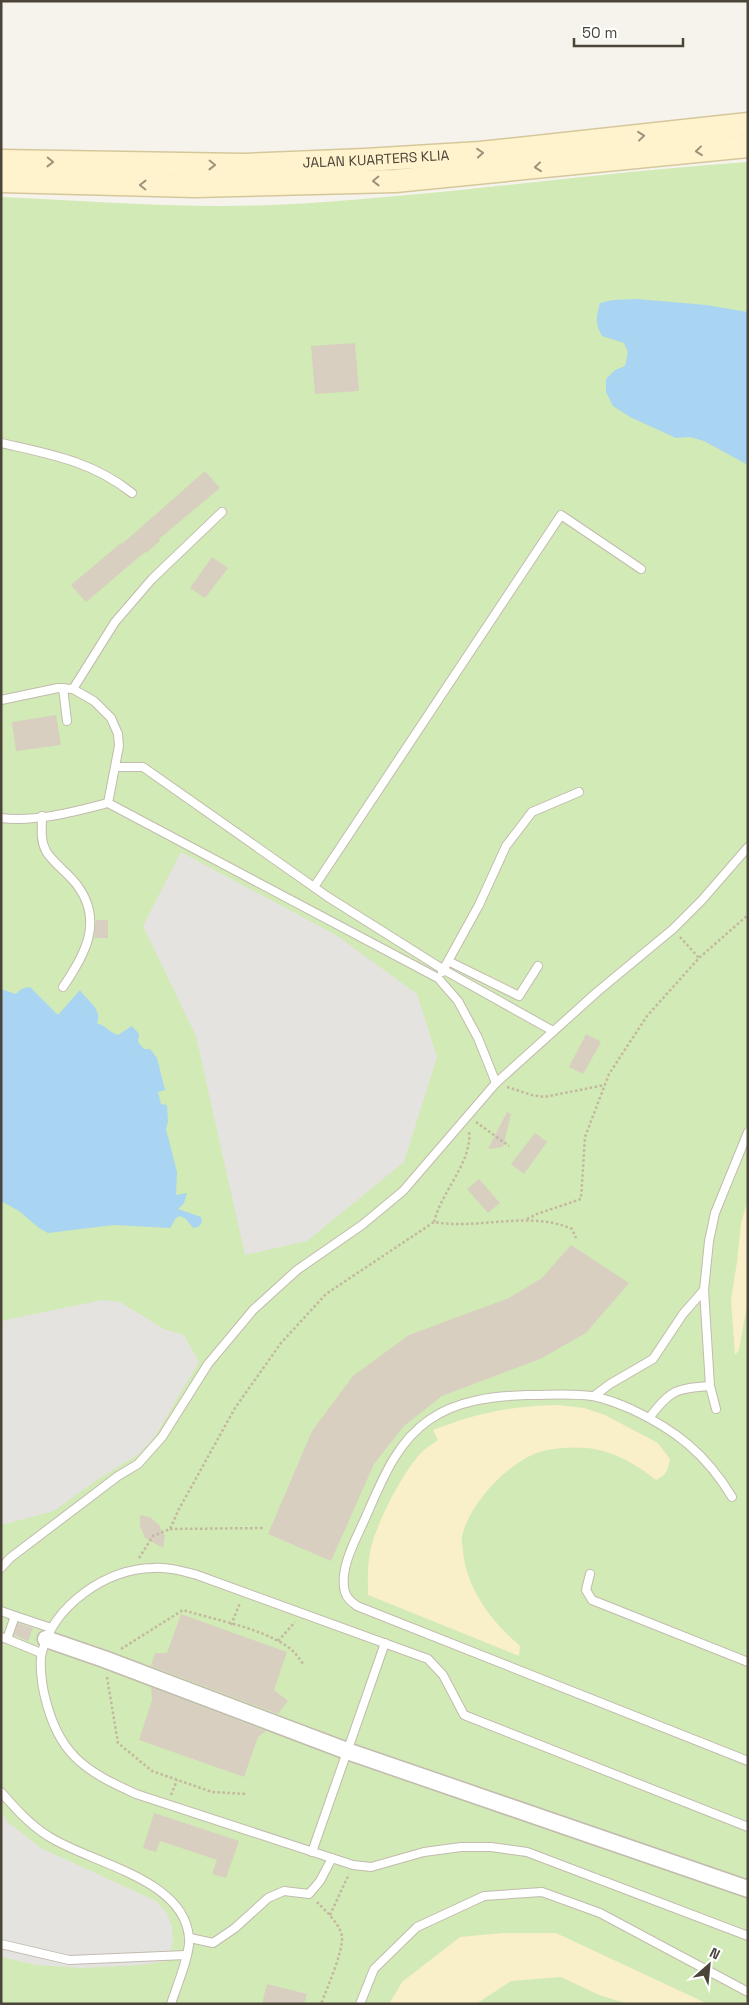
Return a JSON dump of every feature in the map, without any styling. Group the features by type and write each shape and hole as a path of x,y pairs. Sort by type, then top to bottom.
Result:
{"main road":[{"name":"JALAN KUARTERS KLIA","path":"1,161 244,165 365,160 480,153 748,124"},
{"name":"JALAN KUARTERS KLIA","path":"1,181 195,186 395,181 748,146"}],"street":[{"path":"46,1640 104,1659 347,1751 748,1890"}],"lane":[{"path":"1,444 57,456 89,466 108,475 132,493"},
{"path":"74,689 115,622 152,579 222,512"},
{"path":"314,888 562,515 641,569"},
{"path":"1,700 58,688 74,689 94,701 112,718 118,734 119,746 108,803"},
{"path":"63,688 67,721"},
{"path":"116,767 143,767 314,888 444,970 553,1031"},
{"path":"438,978 450,962 480,905 506,846 532,812 579,792"},
{"path":"1,818 22,820 78,811 108,803 438,978 458,1001 478,1038 496,1083"},
{"path":"42,816 42,838 46,852 78,886 88,905 91,922 82,960 63,987"},
{"path":"1,1568 10,1558 78,1506 118,1476 138,1464 162,1437 213,1359 254,1310 297,1270 362,1225 403,1191 496,1083 610,980 673,929 748,847"},
{"path":"450,962 519,996 538,966"},
{"path":"716,1409 710,1386 704,1290 709,1241 715,1213 747,1133"},
{"path":"594,1396 610,1384 653,1359 683,1314 704,1290"},
{"path":"650,1418 673,1392 684,1388 710,1386"},
{"path":"732,1497 723,1482 688,1442 650,1418 616,1403 594,1396 571,1394 491,1397 464,1404 430,1419 398,1452 374,1496 351,1549 345,1572 345,1591 349,1600 357,1606 748,1761"},
{"path":"748,1827 464,1715 443,1675 428,1660 303,1613 170,1568 150,1568 109,1578 89,1590 63,1611 46,1640 44,1691 48,1710 62,1740 74,1756 88,1769 136,1794 353,1865 371,1867 424,1852 461,1846 491,1847 527,1852 748,1936"},
{"path":"590,1574 586,1590 592,1600 748,1662"},
{"path":"1,1611 15,1616 46,1640"},
{"path":"15,1616 4,1638 46,1640"},
{"path":"312,1852 385,1643"},
{"path":"1,1792 20,1814 48,1836 151,1884 168,1896 183,1917 190,1938 171,2004"},
{"path":"190,1938 213,1943 235,1928 268,1898 284,1891 309,1894 320,1881 332,1858"},
{"path":"360,2004 374,1969 417,1927 484,1896 542,1892 600,1913 748,1992"},
{"path":"1,1944 69,1960 186,1955"}],"path":[{"path":"526,1220 537,1214 581,1200 585,1137 609,1074 647,1016 698,958 748,915"},
{"path":"686,944 698,958"},
{"path":"496,1083 544,1097 605,1085"},
{"path":"467,1115 509,1146"},
{"path":"434,1222 442,1199 464,1158 470,1137 467,1115"},
{"path":"170,1529 179,1509 235,1408 280,1343 326,1294 413,1234 434,1222 452,1225 526,1220 559,1224 572,1229 576,1238"},
{"path":"130,1572 153,1536 170,1529 265,1528"},
{"path":"231,1624 244,1592"},
{"path":"278,1641 303,1613"},
{"path":"168,1804 177,1780"},
{"path":"330,1915 339,1900 353,1865"},
{"path":"309,1894 330,1915 342,1936 339,1953 321,2004"}],"green space":[{"path":"748,162 748,2004 1,2004 1,197 205,206 273,205 451,191 629,172"}],"sand":[{"path":"748,1200 748,1300 739,1350 735,1355 731,1300 741,1223"},
{"path":"557,1405 584,1408 605,1415 658,1443 670,1459 669,1466 663,1476 656,1480 631,1463 603,1451 590,1448 547,1450 534,1454 507,1471 483,1496 474,1509 462,1536 465,1565 475,1592 482,1604 499,1626 520,1646 519,1656 368,1595 369,1558 377,1529 399,1484 415,1459 438,1440 433,1430 464,1419 508,1409"},
{"path":"502,1933 556,1933 708,2004 628,2004 599,1995 561,1977 511,1981 476,2004 389,2004 402,1982 460,1937"}],"shaded area":[{"path":"181,852 336,935 417,994 437,1057 404,1162 307,1241 245,1255 196,1036 143,926"},
{"path":"102,1300 120,1302 164,1329 184,1335 199,1362 155,1436 139,1454 98,1479 54,1511 1,1525 1,1321"},
{"path":"1,1812 8,1822 41,1848 156,1901 167,1913 172,1927 173,1943 167,1961 142,1965 82,1968 36,1965 1,1957"}],"water":[{"path":"637,299 706,305 748,312 748,465 704,441 690,437 676,438 630,417 613,406 606,392 606,379 615,370 625,366 628,352 624,343 602,336 597,323 600,303 613,300"},
{"path":"30,987 58,1015 80,990 96,1009 98,1013 97,1023 118,1035 132,1026 139,1034 138,1042 144,1049 150,1049 157,1058 165,1090 158,1092 161,1104 167,1105 168,1122 166,1129 177,1172 176,1195 187,1193 184,1203 178,1209 201,1217 202,1222 198,1227 193,1228 186,1219 180,1216 176,1218 170,1228 114,1225 48,1233 19,1211 1,1201 1,989 16,994 21,989"}],"building":[{"path":"355,343 359,391 315,394 311,346"},
{"path":"205,471 220,488 159,539 160,541 146,553 86,602 71,585 122,544"},
{"path":"212,557 228,568 205,598 190,588"},
{"path":"56,715 61,745 16,751 12,722"},
{"path":"96,920 108,920 108,938 94,938"},
{"path":"586,1034 601,1042 583,1074 569,1067"},
{"path":"507,1112 511,1114 503,1147 488,1149"},
{"path":"535,1133 547,1142 524,1174 511,1164"},
{"path":"479,1179 500,1203 488,1213 467,1189"},
{"path":"571,1245 629,1283 586,1333 540,1359 442,1396 404,1426 374,1464 331,1561 268,1534 312,1431 353,1376 409,1335 509,1298 542,1278"},
{"path":"140,1515 150,1517 159,1525 165,1536 163,1548 145,1538 140,1526"},
{"path":"181,1614 287,1652 274,1690 288,1701 278,1714 151,1666 155,1653 167,1653"},
{"path":"18,1623 33,1628 28,1641 14,1635"},
{"path":"151,1687 266,1731 258,1737 244,1777 139,1740 152,1700"},
{"path":"154,1813 239,1841 226,1878 212,1874 217,1860 160,1841 156,1852 143,1848"},
{"path":"267,1984 307,1994 304,2004 262,2004"}]}
